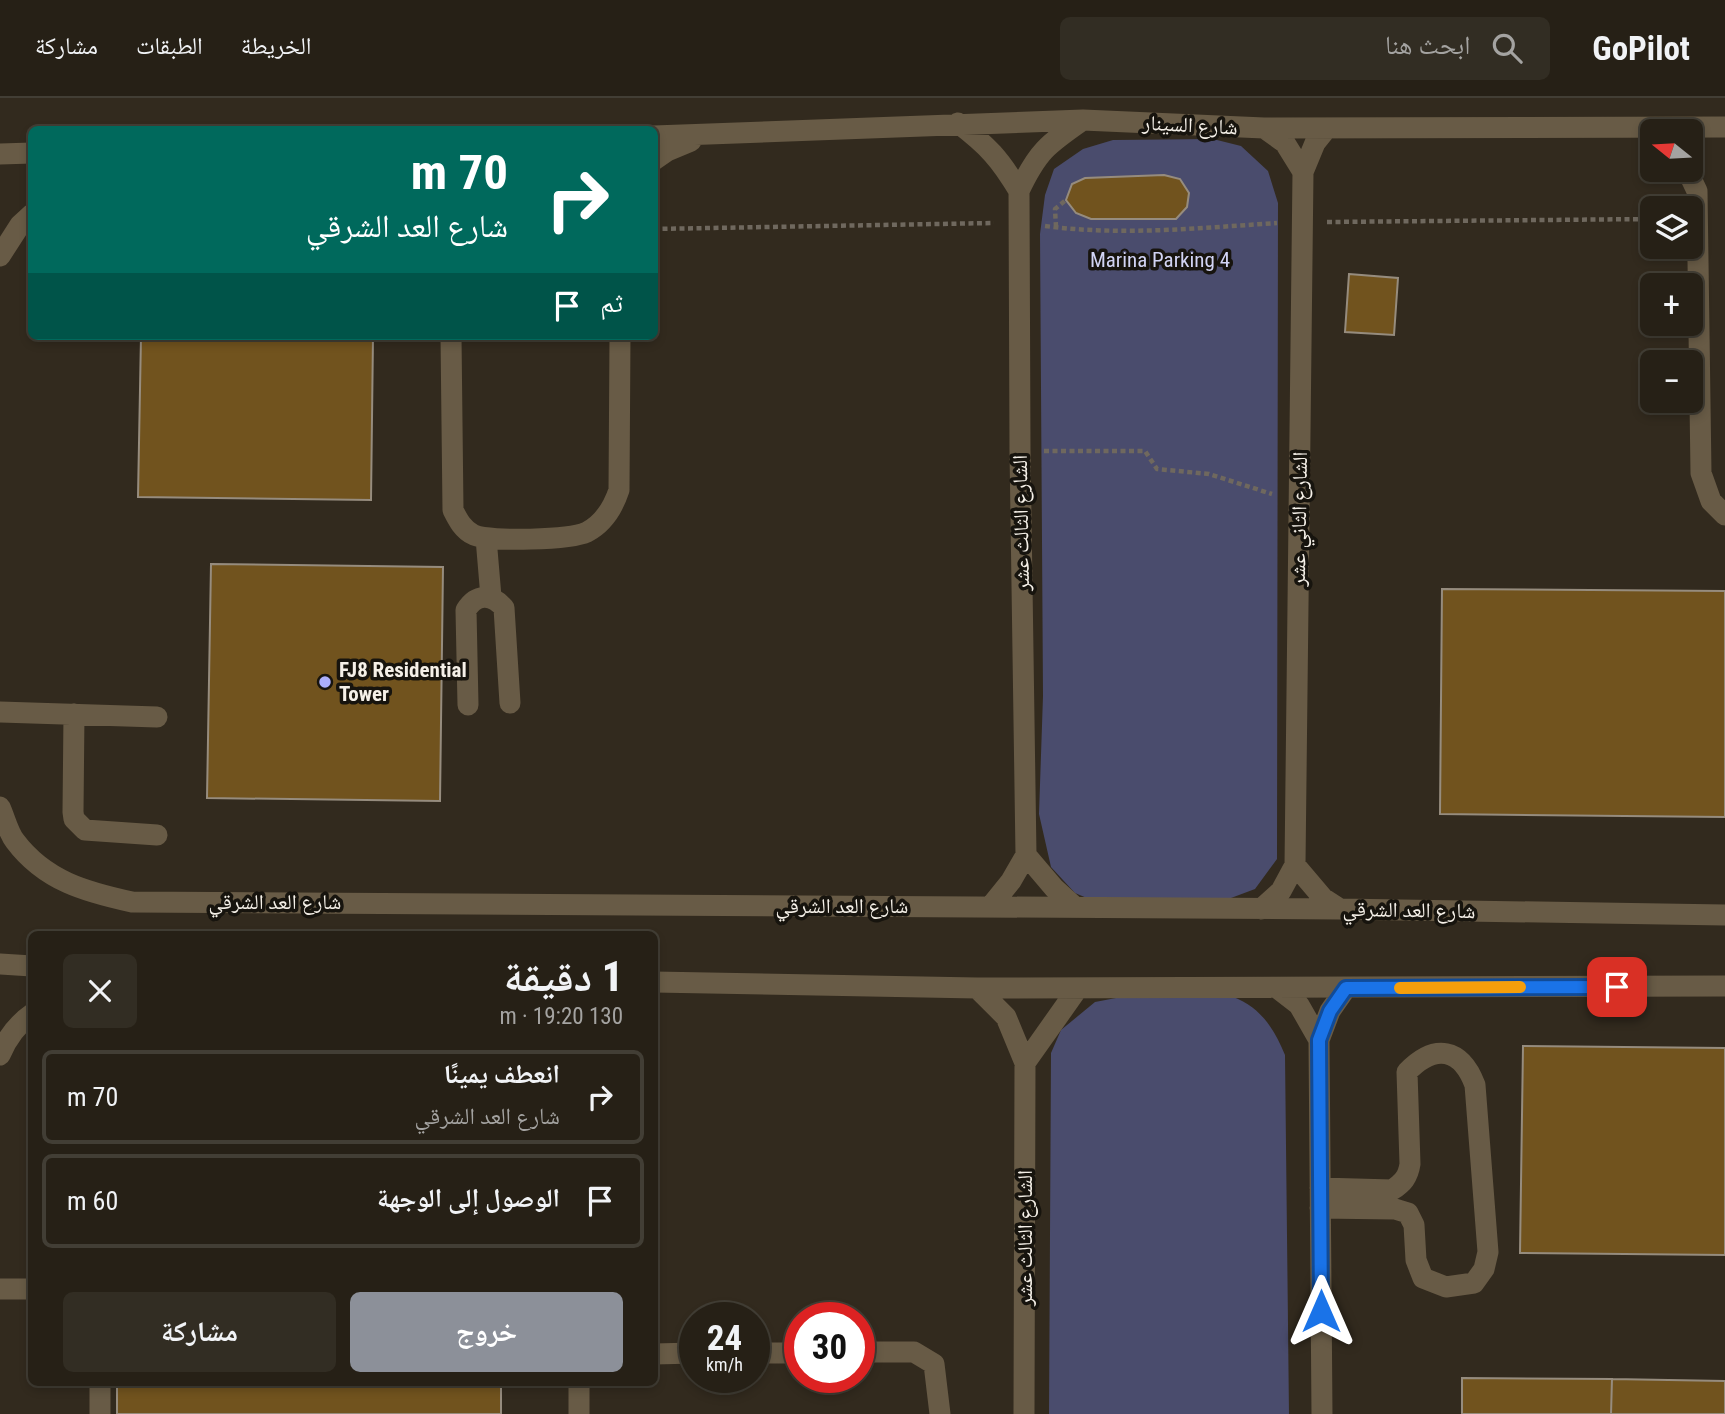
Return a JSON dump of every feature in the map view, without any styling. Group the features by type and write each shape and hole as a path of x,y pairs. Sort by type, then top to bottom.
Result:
{"street":[{"name":"شارع السينار","path":"658,136 1083,120 1264,128 1640,129"},
{"name":"الشارع الثالث عشر","path":"1026,855 1019,191 1033,162 1048,145 1083,120"},
{"path":"958,123 985,143 1002,163 1019,191"},
{"name":"شارع السينار","path":"1703,128 1725,127"},
{"path":"1264,128 1285,143 1303,172"},
{"name":"الشارع الثاني عشر","path":"1296,865 1303,172 1315,143 1327,128"},
{"path":"658,157 702,136"},
{"path":"0,154 28,153"},
{"path":"1693,182 1697,191 1700,473 1711,501 1725,515"},
{"path":"0,256 20,225 28,218"},
{"path":"451,340 453,510 460,525 472,534 486,538 569,538 587,532 602,522 613,507 619,490 620,340"},
{"path":"486,538 491,597"},
{"path":"468,705 466,610 480,597 491,597 504,608 510,703"},
{"path":"0,712 157,717"},
{"path":"74,714 74,819 85,830 157,835"},
{"name":"شارع العد الشرقي","path":"0,807 14,840 36,864 89,893 132,902 1340,909 1725,915"},
{"path":"990,907 1011,881 1026,855 1054,888 1075,907"},
{"path":"1261,909 1281,891 1296,865 1323,898 1340,909"},
{"path":"658,982 977,988 1725,986"},
{"name":"الشارع الثالث عشر","path":"977,988 1006,1017 1026,1063 1024,1414"},
{"path":"1026,1063 1078,988"},
{"path":"1277,988 1299,1005 1319,1040"},
{"path":"1322,1414 1319,1040 1330,1011 1346,988"},
{"path":"0,1055 7,1039 28,1017"},
{"path":"1433,1054 1455,1056 1468,1067 1475,1085 1488,1252 1484,1269 1474,1283 1446,1287 1423,1278 1416,1260 1414,1225 1408,1213 1320,1198 1392,1190 1400,1185 1408,1176 1410,1164 1407,1072 1414,1064 1433,1054"},
{"path":"0,1289 28,1289"},
{"path":"875,1352 915,1352 934,1364 940,1414"},
{"path":"658,1354 679,1353"},
{"path":"100,1386 100,1414"},
{"path":"579,1386 579,1414"}],"path":[{"path":"1056,228 1055,209 1066,200"},
{"path":"658,229 1019,222 1079,230 1174,230 1303,221 1350,224 1640,219"},
{"path":"1020,450 1145,451 1157,468 1209,474 1272,494"}],"green space":[{"name":"Marina Parking 4","path":"1213,139 1241,146 1268,171 1278,203 1277,859 1255,889 1223,901 1094,901 1075,893 1051,867 1039,814 1043,696 1040,234 1045,195 1054,169 1083,149 1113,140"},
{"path":"1137,994 1227,995 1238,999 1256,1010 1270,1026 1285,1055 1289,1414 1049,1414 1051,1053 1061,1030 1095,1002"}],"building":[{"path":"1164,175 1180,179 1189,193 1187,207 1176,219 1091,219 1076,213 1066,200 1072,184 1085,178"},
{"path":"1349,274 1398,278 1394,335 1345,332"},
{"path":"141,340 373,340 371,500 138,497"},
{"name":"FJ8 Residential Tower","path":"211,564 443,567 440,801 207,798"},
{"path":"1442,589 1725,591 1725,817 1440,814"},
{"path":"1523,1046 1725,1048 1725,1255 1520,1253"},
{"path":"1462,1378 1612,1379 1611,1414 1462,1414"},
{"path":"1612,1379 1725,1381 1725,1414 1611,1414"},
{"path":"117,1386 501,1386 501,1414 117,1414"}],"slow traffic":[{"path":"1400,988 1520,987"}],"place":[{"name":"FJ8 Residential Tower","path":"325,682"}],"route":[{"path":"1321,1311 1319,1040 1330,1011 1346,988 1617,987"}]}
